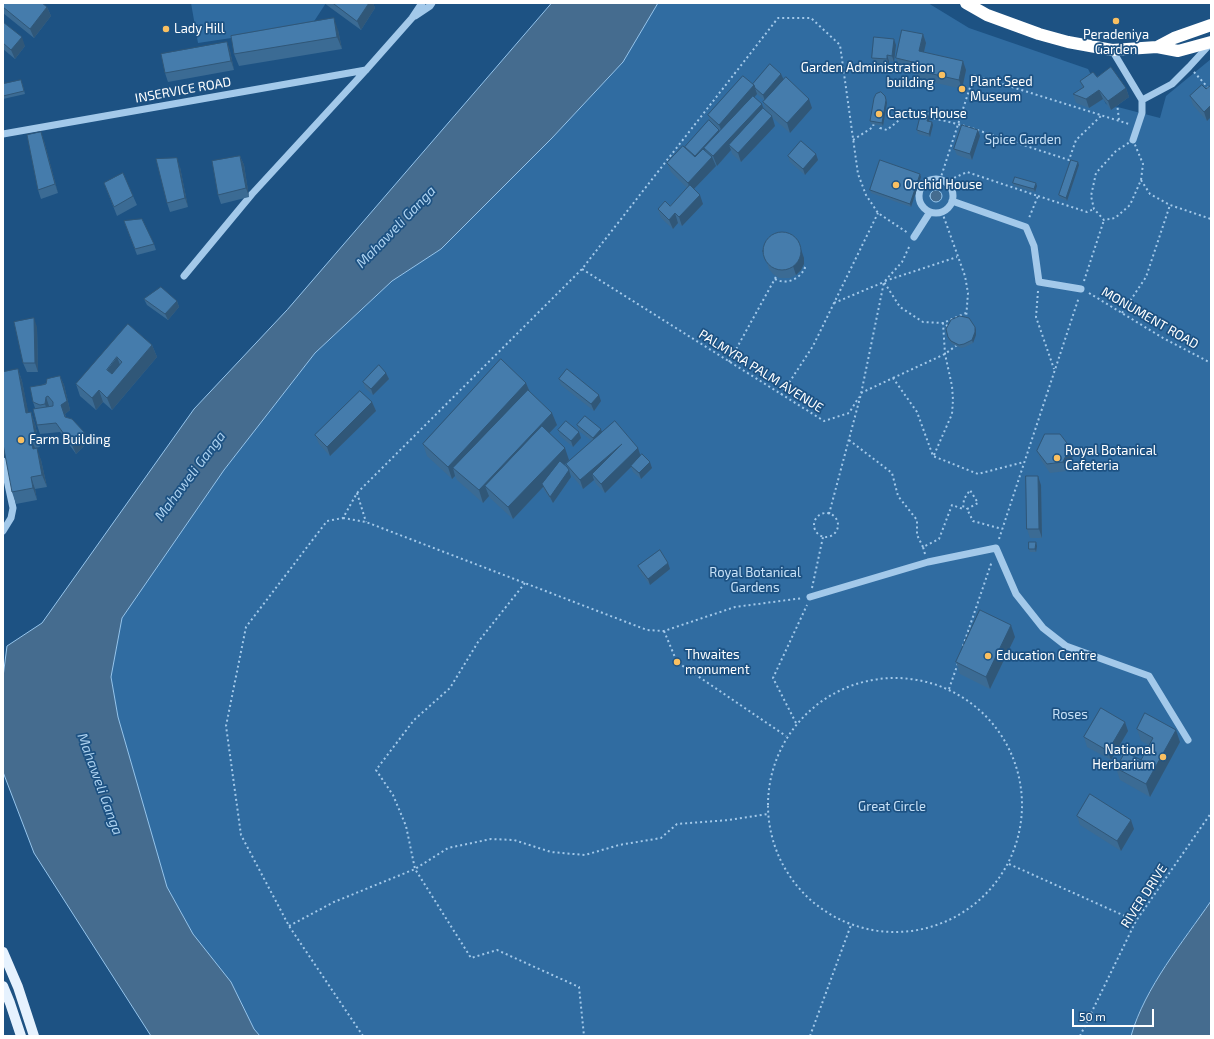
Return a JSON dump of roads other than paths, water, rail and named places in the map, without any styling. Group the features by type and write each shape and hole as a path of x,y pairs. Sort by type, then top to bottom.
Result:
{"highway":[{"path":"966,3 987,15 1039,34 1068,42 1112,50 1157,48 1178,51 1211,42"},
{"path":"1157,48 1174,38 1211,25"}],"main road":[{"path":"3,952 18,987 34,1036"},
{"path":"3,986 21,1036"}],"lane":[{"path":"184,276 252,194 366,70 412,18 422,3"},
{"path":"412,18 432,3"},
{"path":"1142,100 1172,84 1190,67 1211,42"},
{"path":"1112,50 1142,100 1142,113 1133,140"},
{"name":"INSERVICE ROAD","path":"3,134 366,70"},
{"path":"929,181 943,181 952,190 952,201 947,210 942,212 930,212 922,205 918,188 929,181"},
{"path":"952,201 1026,227 1034,246 1039,282 1081,289"},
{"path":"914,236 930,212"},
{"path":"3,461 12,508 12,518 3,531"},
{"path":"810,597 928,562 996,548 1016,594 1043,628 1066,646 1149,676 1188,740"}],"water":[{"name":"Mahaweli Ganga","path":"552,3 658,3 623,62 552,138 441,249 392,281 315,353 224,470 122,618 111,677 118,717 167,887 193,934 231,982 254,1029 260,1036 151,1036 34,853 3,772 3,677 7,646 42,623 194,409 287,310"},
{"path":"934,190 938,190 942,196 938,202 934,202 930,198 930,194"},
{"path":"1211,901 1211,1036 1131,1036 1145,1000 1155,983"}],"place":[{"name":"Peradeniya Garden","path":"1116,21"},
{"name":"Lady Hill","path":"166,29"},
{"name":"Garden Administration building","path":"942,75"},
{"name":"Plant Seed Museum","path":"962,89"},
{"name":"Cactus House","path":"879,114"},
{"name":"Orchid House","path":"896,185"},
{"name":"Farm Building","path":"21,440"},
{"name":"Royal Botanical Cafeteria","path":"1057,458"},
{"name":"Education Centre","path":"988,656"},
{"name":"Thwaites monument","path":"677,662"},
{"name":"National Herbarium","path":"1163,757"}],"park label":[{"name":"Spice Garden","path":"1023,140"},
{"name":"Royal Botanical Gardens","path":"755,580"},
{"name":"Roses","path":"1070,715"},
{"name":"Great Circle","path":"892,807"}]}
